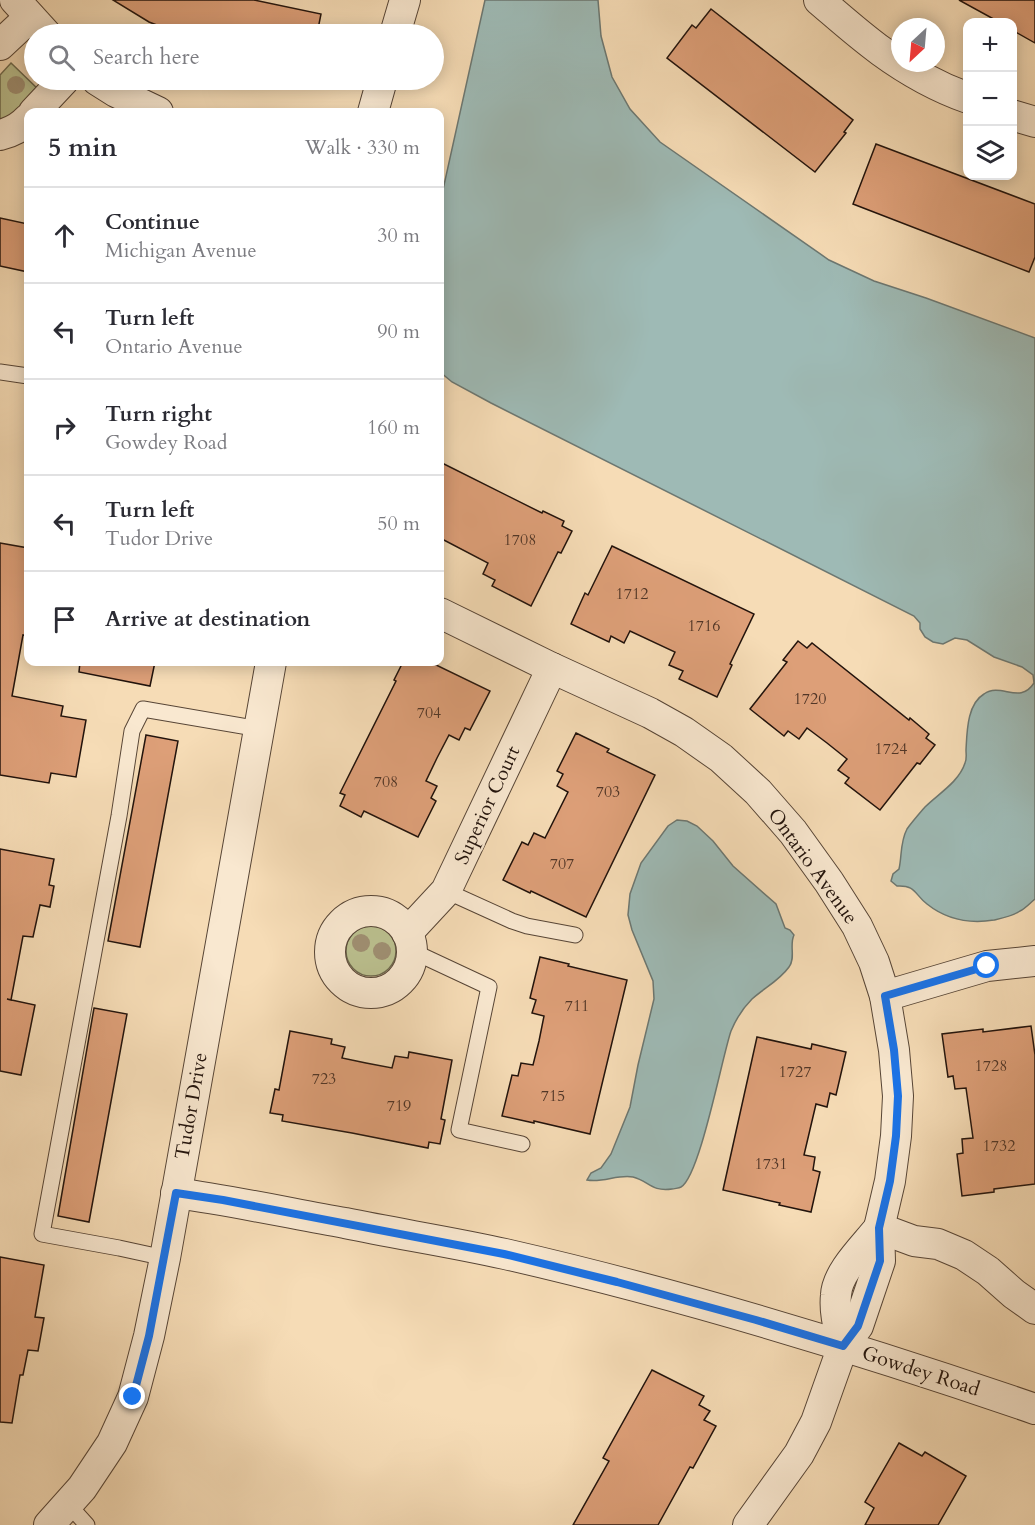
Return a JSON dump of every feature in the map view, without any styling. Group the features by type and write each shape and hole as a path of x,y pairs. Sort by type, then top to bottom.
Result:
{"street":[{"path":"398,24 405,0"},
{"path":"819,0 881,51 912,72 963,97"},
{"path":"0,45 30,17"},
{"path":"38,108 55,90"},
{"path":"113,90 150,108"},
{"path":"374,108 379,90"},
{"path":"1017,117 1035,122"},
{"path":"0,135 9,133 24,124"},
{"name":"Ontario Avenue","path":"444,616 650,713 684,732 721,758 758,792 793,832 857,926 874,962 885,996 894,1050 898,1096 890,1181 879,1228 880,1261 858,1326 843,1346 816,1422 799,1454 748,1525"},
{"name":"Tudor Drive","path":"68,1518 82,1488 112,1443 133,1397 149,1336 271,666"},
{"name":"Superior Court","path":"409,942 446,891 552,668"},
{"path":"885,996 987,966 1035,961"},
{"name":"Gowdey Road","path":"176,1193 504,1254 617,1282 914,1367 1035,1408"},
{"path":"879,1228 914,1241 938,1244 964,1256 988,1271 1035,1309"}],"lane":[{"path":"0,372 24,375"},
{"path":"165,1258 42,1234 119,816 132,731 143,710 259,729"},
{"path":"446,891 512,921 575,935"},
{"path":"409,942 489,987 459,1130 522,1143"}],"green space":[{"path":"11,63 24,76 24,90 39,90 10,120 0,121 0,75"},
{"path":"371,926 389,933 396,951 389,969 371,976 353,969 346,951 353,933"}],"water":[{"path":"485,0 598,0 601,36 612,77 630,109 660,142 829,260 874,281 1035,338 1035,899 1024,908 1017,913 994,920 959,920 942,914 908,887 897,886 891,881 893,874 899,869 902,844 907,829 925,807 953,782 962,770 966,760 969,719 974,704 990,691 1023,692 1034,683 1033,675 1022,667 994,657 967,640 955,638 943,644 933,642 925,637 920,629 920,623 914,616 452,382 444,375 444,185"},
{"path":"677,820 687,821 697,826 713,841 733,866 776,904 785,928 794,935 792,960 781,976 749,1002 731,1031 696,1162 681,1187 659,1189 627,1176 587,1180 591,1173 601,1168 611,1154 630,1107 654,999 653,981 628,915 630,894 641,863 668,826"}],"building":[{"path":"113,0 254,0 321,14 319,24 154,24"},
{"path":"959,0 1035,0 1035,43 1017,33 1017,18 992,18"},
{"path":"711,9 853,120 844,132 846,133 815,172 667,58 692,25 696,28"},
{"path":"876,144 963,177 963,180 971,180 1035,204 1035,257 1029,272 853,204"},
{"path":"0,218 24,223 24,271 0,266"},
{"path":"444,464 542,513 543,511 564,521 562,526 572,531 561,553 558,552 531,606 492,586 495,580 483,574 488,563 444,540"},
{"path":"0,543 24,547 24,635 12,696 63,706 61,716 86,720 76,777 51,773 49,783 0,775"},
{"path":"612,546 754,614 717,697 679,679 683,671 669,665 675,652 630,631 624,643 611,636 609,642 571,624 585,593 588,595"},
{"path":"798,641 807,648 812,643 909,720 910,718 929,734 926,738 935,745 920,764 917,763 880,810 845,783 849,778 838,770 847,759 827,743 807,728 799,739 788,731 784,736 750,709 787,662 783,660"},
{"path":"80,666 154,666 150,686 79,672"},
{"path":"401,666 438,666 490,691 470,730 465,728 459,740 449,735 437,758 426,781 437,786 431,798 436,801 418,837 364,811 361,817 340,806 345,795 340,793 396,681 394,680"},
{"path":"576,733 609,749 607,752 655,775 586,917 503,880 522,842 528,845 534,833 545,838 568,792 557,786 563,774 557,771"},
{"path":"146,735 178,741 140,947 108,941"},
{"path":"0,849 54,859 49,885 54,886 50,907 40,905 33,937 23,936 11,1000 35,1005 21,1075 0,1071"},
{"path":"540,957 627,980 590,1134 502,1116 512,1075 518,1076 521,1063 533,1065 539,1041 544,1016 532,1013 536,1000 530,998"},
{"path":"94,1008 127,1014 89,1222 58,1216"},
{"path":"1031,1026 1035,1055 1035,1184 962,1196 957,1154 963,1153 962,1139 973,1138 966,1088 955,1089 953,1076 948,1077 942,1034"},
{"path":"290,1031 332,1039 331,1044 345,1047 342,1058 392,1068 395,1056 408,1058 409,1052 452,1060 441,1119 445,1120 440,1144 429,1142 428,1148 282,1121 283,1115 270,1113 275,1089 279,1090"},
{"path":"757,1037 811,1049 812,1044 846,1052 836,1095 830,1093 827,1107 816,1104 804,1155 815,1157 813,1170 820,1172 811,1212 723,1190"},
{"path":"0,1257 44,1265 35,1317 44,1318 38,1351 28,1350 23,1375 20,1375 12,1423 0,1422"},
{"path":"652,1370 704,1396 699,1405 710,1411 704,1420 716,1426 658,1525 573,1525 609,1461 603,1458"},
{"path":"899,1443 922,1456 925,1452 966,1476 938,1525 865,1525 874,1508 865,1502"}],"route":[{"path":"133,1397 149,1336 176,1193 504,1254 617,1282 843,1346 858,1326 880,1261 879,1228 890,1181 896,1136 898,1096 894,1050 885,996 987,966"}]}
